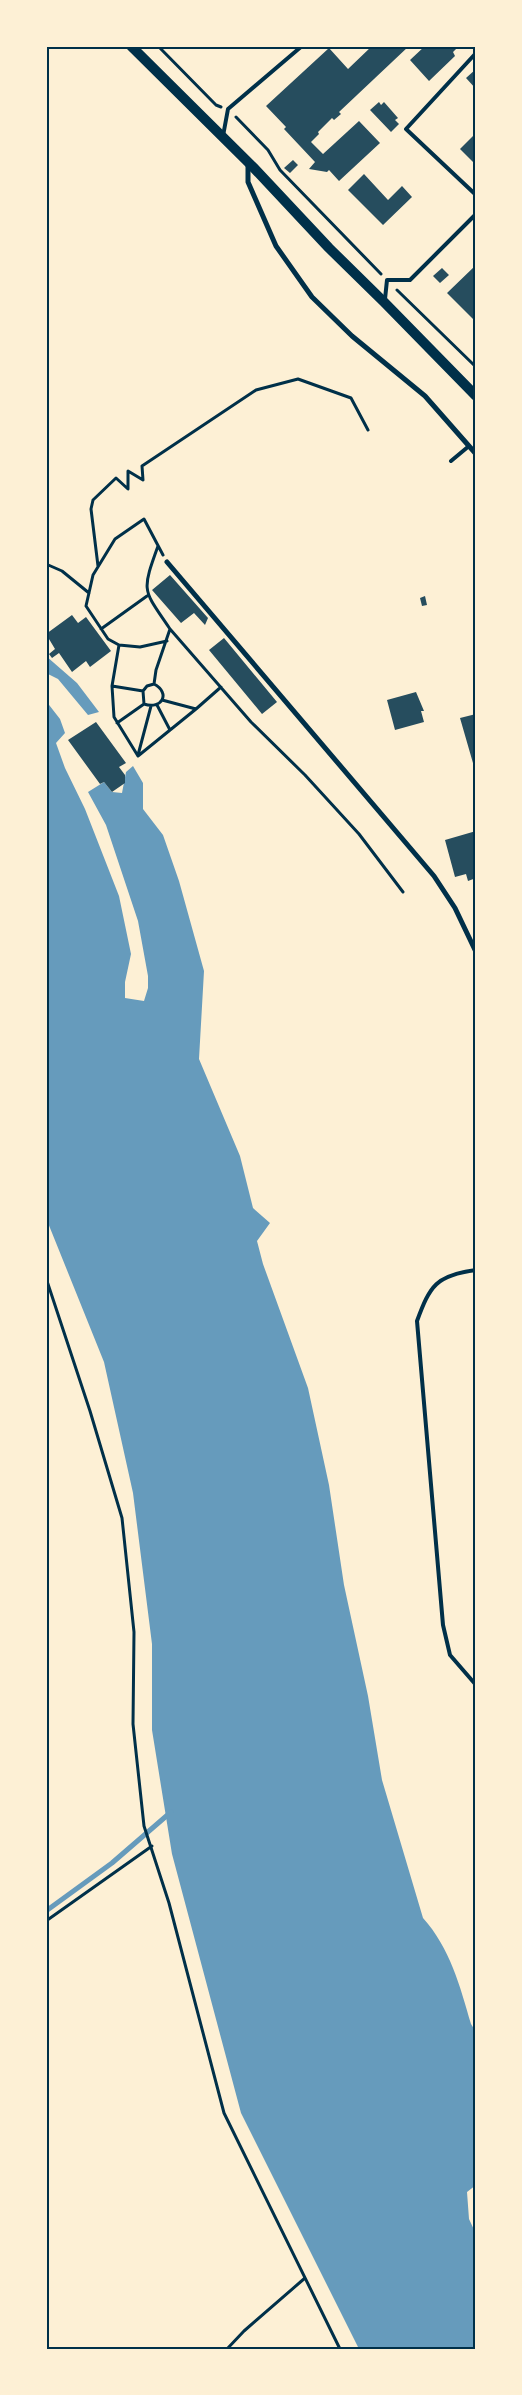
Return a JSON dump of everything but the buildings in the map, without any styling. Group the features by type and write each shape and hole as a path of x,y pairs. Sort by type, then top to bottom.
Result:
{"main road":[{"path":"131,46 248,162 328,248 384,302 474,395"}],"street":[{"path":"248,162 248,182 276,246 312,297 352,336 425,396 476,454"},
{"path":"167,562 434,876 455,908 476,952"}],"lane":[{"path":"222,138 228,109 302,46"},
{"path":"476,53 406,129 476,195"},
{"path":"384,302 387,280 410,280 476,214"},
{"path":"451,461 469,446"},
{"path":"476,1270 456,1272 441,1280 428,1293 417,1322 443,1625 450,1655 476,1685"}],"path":[{"path":"158,46 216,105 228,109 268,150 280,170 387,280 476,367"},
{"path":"98,566 91,509 93,500 116,478 128,489 128,471 143,480 142,466 256,390 298,379 351,398 368,430"},
{"path":"166,641 140,647 119,645 108,639 86,606 93,575 115,539 144,519 167,562"},
{"path":"158,546 146,579 147,596 170,629 251,722 305,775 359,834 403,892"},
{"path":"46,564 62,571 89,593"},
{"path":"101,629 147,596"},
{"path":"154,684 156,670 170,629"},
{"path":"119,645 112,686 114,717 138,756"},
{"path":"154,684 160,688 163,693 162,700 157,705 144,704 143,691 147,686 154,684"},
{"path":"112,686 143,691"},
{"path":"138,756 221,687"},
{"path":"162,700 196,709"},
{"path":"117,723 144,704"},
{"path":"157,705 170,730"},
{"path":"138,756 151,706"},
{"path":"46,1278 90,1411 122,1518 134,1632 133,1724 144,1826 169,1903 224,2113 340,2349"},
{"path":"46,1921 152,1846"},
{"path":"227,2349 244,2331 305,2278"}],"water":[{"path":"46,656 77,683 99,712 88,715 58,679 46,673"},
{"path":"46,701 60,719 65,733 56,743 65,768 85,809 119,896 131,954 125,982 125,998 144,1001 148,988 148,976 138,921 106,825 88,792 104,782 112,792 122,793 126,772 133,766 143,783 143,809 163,835 179,881 204,971 199,1059 240,1156 253,1208 270,1223 257,1241 263,1264 308,1388 329,1485 344,1585 368,1696 382,1780 423,1918 447,1955 458,1982 471,2024 476,2032 476,2185 467,2192 469,2219 476,2234 476,2349 359,2349 241,2113 172,1854 152,1730 152,1644 133,1493 104,1362 46,1218"}],"waterway":[{"path":"46,1911 112,1863 171,1812"}]}
